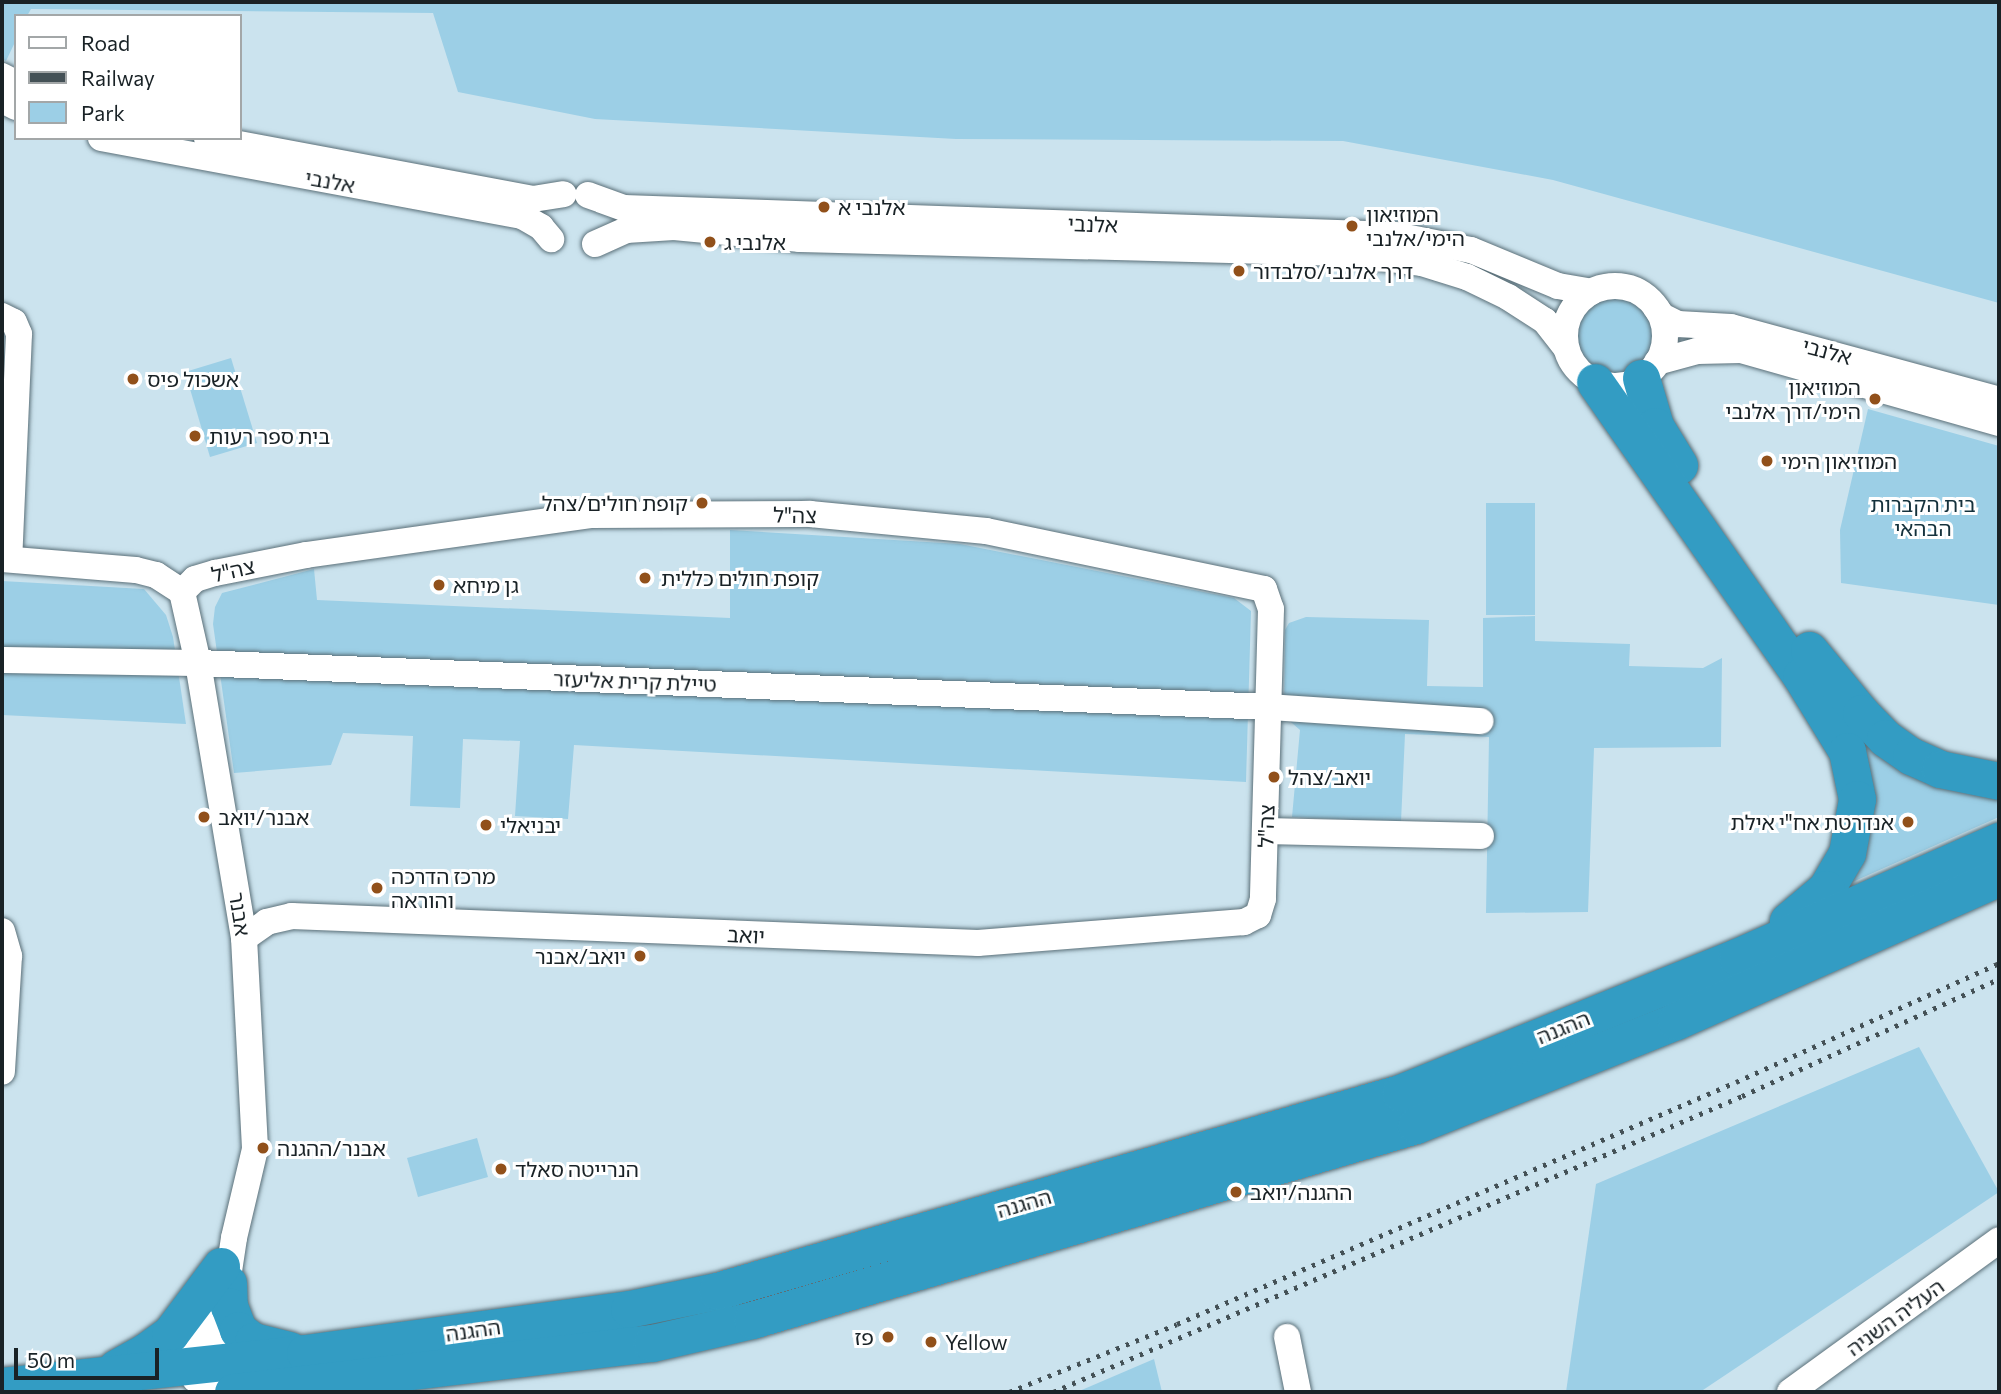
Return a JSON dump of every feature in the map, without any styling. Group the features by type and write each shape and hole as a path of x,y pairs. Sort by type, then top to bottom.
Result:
{"highway":[{"path":"1649,370 1661,439 1822,668 1885,738 1911,756 1940,769 1999,781"},
{"path":"1595,382 1836,729 1854,776 1857,799 1853,833 1838,872 1826,889 1798,914 1737,957"},
{"name":"ההגנה","path":"208,1381 305,1353 629,1309 717,1292 1399,1094 1737,957 1999,841"},
{"name":"ההגנה","path":"2,1386 87,1378 208,1381 652,1343 752,1320 1416,1125 1676,1021 1999,877"},
{"path":"1676,1021 1999,897"},
{"path":"228,1262 229,1306 238,1330 253,1341 305,1353"},
{"path":"87,1378 129,1362 159,1342 184,1318 228,1262"}],"street":[{"name":"אלנבי","path":"113,140 522,216 541,227 551,239"},
{"name":"אלנבי","path":"218,140 533,199 576,194 624,208 1395,235 1471,250 1558,286 1591,292"},
{"path":"576,194 602,208 605,218 601,237 595,244 572,251 551,239 547,231 546,213 556,198 576,194"},
{"name":"אלנבי","path":"595,244 626,230 674,226 800,239 1357,254 1422,263 1467,277 1508,297 1545,321 1566,348"},
{"path":"1605,287 1627,288 1646,298 1656,308 1664,335 1649,370 1618,385 1595,382 1582,374 1566,348 1565,332 1569,316 1578,302 1591,292 1605,287"},
{"name":"אלנבי","path":"1656,308 1662,316 1678,324 1731,327 1999,400"},
{"path":"3,316 14,321 19,334 5,559 136,570 156,575 181,592"},
{"name":"אלנבי","path":"1649,370 1697,351 1741,350 1999,423"},
{"name":"צה\"ל","path":"181,592 195,579 215,573 306,555 590,515 810,514 986,531 1264,589 1271,609 1267,831 1263,899 1261,909 1253,919"},
{"name":"אבנר","path":"181,592 198,663 244,938 255,1149 228,1262 208,1381"},
{"name":"טיילת קרית אליעזר","path":"2,660 198,663 1269,707 1481,721"},
{"path":"1267,831 1481,836"},
{"name":"יואב","path":"244,938 267,922 292,916 978,943 1253,919"},
{"path":"2,931 9,956 2,1072"},
{"name":"העליה השניה","path":"1790,1392 1999,1240"},
{"path":"1287,1337 1298,1392"}],"green space":[{"path":"2,2 1999,2 1999,303 1553,180 1343,141 956,139 595,119 458,92 433,13 31,9 28,14 14,14 14,44 6,61 2,59"},
{"path":"1607,297 1623,297 1637,303 1648,314 1654,328 1654,344 1648,358 1637,369 1623,375 1607,375 1593,369 1582,358 1576,344 1576,328 1582,314 1593,303"},
{"path":"231,358 257,443 210,457 185,372"},
{"name":"בית הקברות הבהאי","path":"1868,409 1999,446 1999,605 1841,583 1840,530"},
{"path":"1486,503 1535,503 1535,615 1486,615"},
{"path":"730,530 960,544 1234,598 1251,611 1246,782 574,745 568,819 515,816 520,741 463,739 460,808 410,806 413,736 343,733 331,765 234,773 213,624 215,607 222,593 314,569 317,600 730,618"},
{"path":"2,581 144,589 166,615 173,637 186,724 2,715"},
{"path":"1535,616 1535,641 1630,644 1629,666 1703,668 1722,658 1721,747 1594,748 1588,912 1486,913 1489,737 1405,734 1401,822 1292,817 1300,730 1284,716 1285,630 1289,623 1306,617 1429,620 1427,686 1483,687 1483,618"},
{"path":"1842,726 1999,789 1999,817 1830,892 1849,867"},
{"path":"1919,1047 1999,1192 1700,1392 1566,1392 1596,1184"},
{"path":"477,1138 488,1177 418,1197 407,1158"},
{"path":"1154,1359 1162,1392 1077,1392"}],"railway":[{"path":"1009,1392 1177,1324 1736,1082 1999,963"},
{"path":"1053,1392 1742,1096 1999,979"}],"place":[{"name":"אלנבי א","path":"824,207"},
{"name":"המוזיאון הימי/אלנבי","path":"1352,226"},
{"name":"אלנבי ג","path":"710,242"},
{"name":"דרך אלנבי/סלבדור","path":"1239,271"},
{"name":"אשכול פיס","path":"133,379"},
{"name":"המוזיאון הימי/דרך אלנבי","path":"1875,399"},
{"name":"בית ספר רעות","path":"195,436"},
{"name":"המוזיאון הימי","path":"1767,461"},
{"name":"קופת חולים/צהל","path":"702,503"},
{"name":"קופת חולים כללית","path":"645,578"},
{"name":"גן מיחא","path":"439,585"},
{"name":"יואב/צהל","path":"1274,777"},
{"name":"אבנר/יואב","path":"204,817"},
{"name":"אנדרטת אח\"י אילת","path":"1908,822"},
{"name":"יבניאלי","path":"486,825"},
{"name":"מרכז הדרכה והוראה","path":"377,888"},
{"name":"יואב/אבנר","path":"640,956"},
{"name":"אבנר/ההגנה","path":"263,1148"},
{"name":"הנרייטה סאלד","path":"501,1169"},
{"name":"ההגנה/יואב","path":"1236,1192"},
{"name":"פז","path":"888,1337"},
{"name":"Yellow","path":"931,1342"}]}
